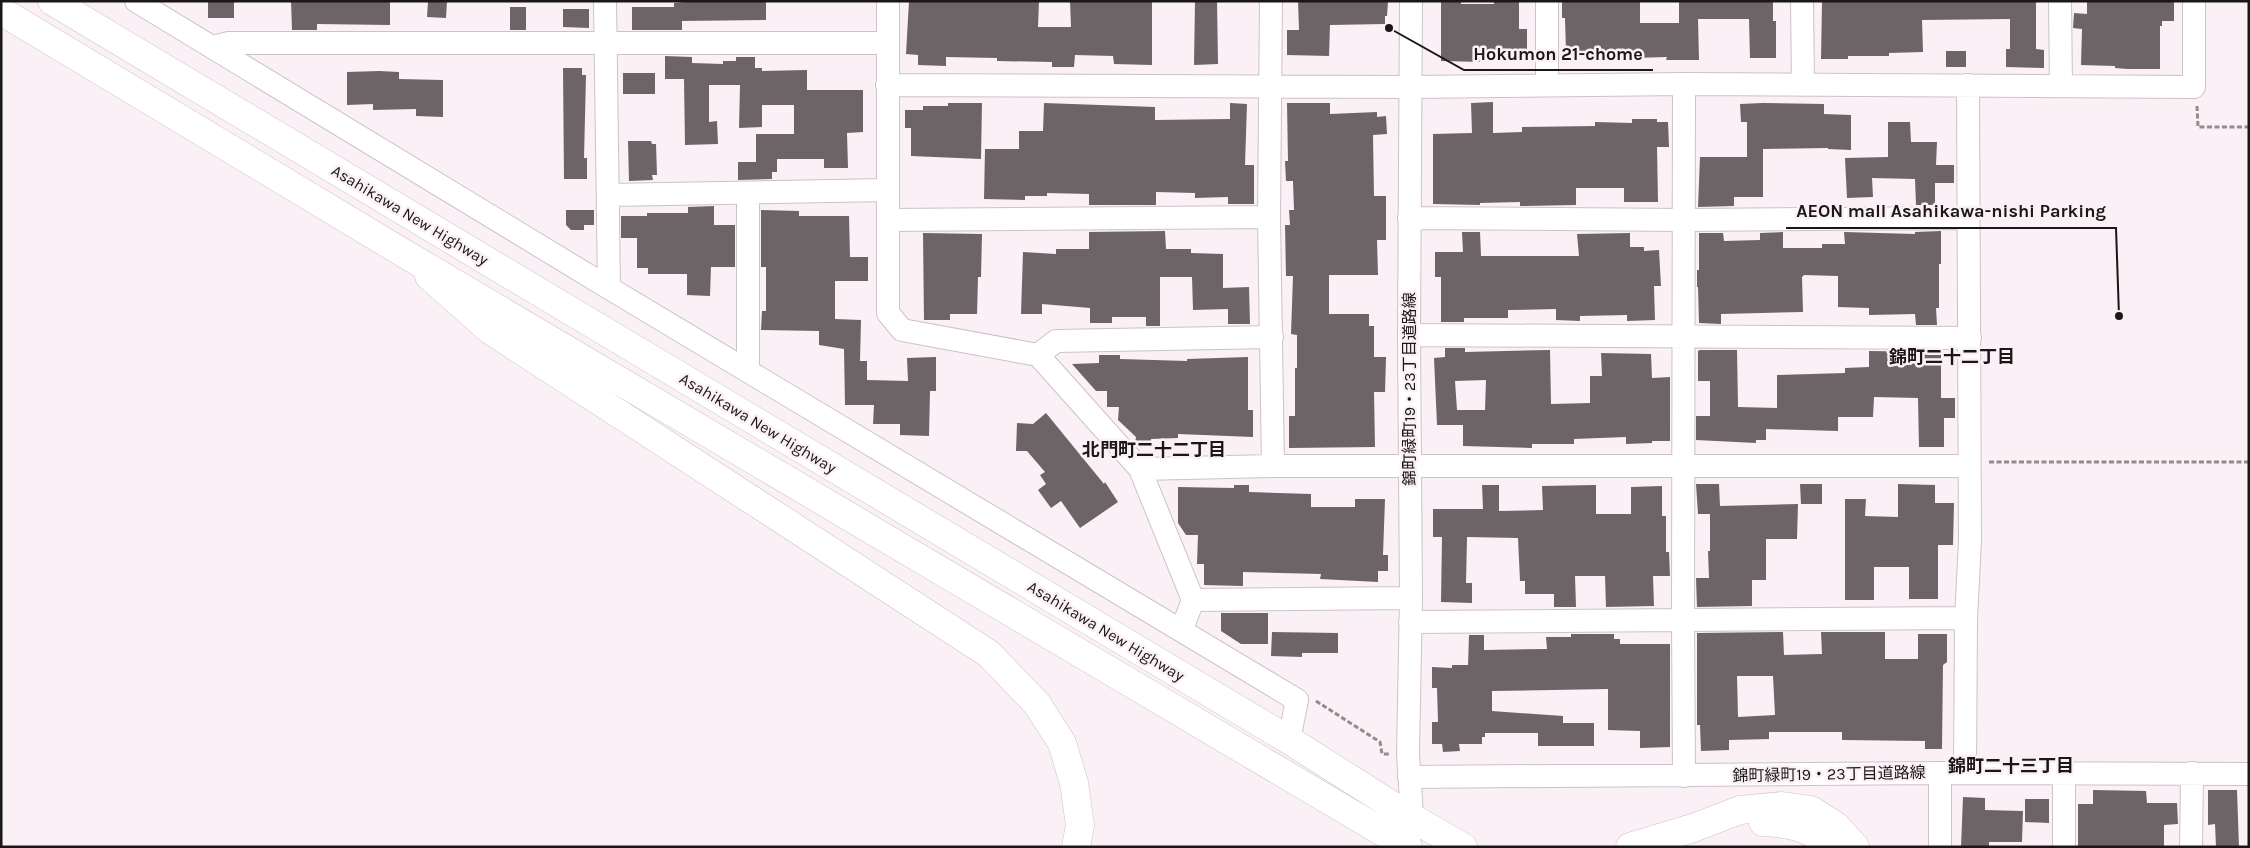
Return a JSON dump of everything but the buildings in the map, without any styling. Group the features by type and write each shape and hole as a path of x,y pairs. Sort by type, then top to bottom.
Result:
{"main road":[{"name":"Asahikawa New Highway","path":"52,1 1289,740 1412,818 1464,847"},
{"name":"Asahikawa New Highway","path":"1,11 405,254 1408,847"},
{"path":"405,254 490,330 989,654 1037,704 1062,743 1074,783 1080,825 1076,847"},
{"path":"1630,847 1693,828 1740,810 1782,806 1811,810 1836,826 1855,847"},
{"path":"1693,828 1749,821 1790,823 1822,838 1829,847"}],"street":[{"path":"136,1 609,288 1298,700 1289,740"},
{"path":"605,1 609,288"},
{"path":"888,1 888,313 902,330 1038,355 1140,469 1193,600 1182,629"},
{"path":"1270,1 1269,218 1273,466"},
{"name":"錦町緑町19・23丁目道路線","path":"1410,1 1409,335 1411,598 1408,777 1415,847"},
{"path":"1547,1 1547,85"},
{"path":"1802,1 1803,85"},
{"path":"2060,1 2061,86"},
{"path":"888,85 1410,87 1684,84 2194,87 2194,1"},
{"path":"213,47 229,43 888,43"},
{"path":"1684,84 1682,620 1684,776"},
{"path":"1965,773 1966,618 1977,464 1970,338 1968,85"},
{"path":"609,195 887,190"},
{"path":"748,193 748,371"},
{"path":"888,220 1269,218"},
{"path":"1409,218 1684,220 1968,218"},
{"path":"1409,335 1970,338"},
{"path":"1038,355 1056,341 1272,337"},
{"path":"1140,469 1273,466 1410,468 1977,464"},
{"path":"1193,600 1411,598"},
{"path":"1410,622 1966,618"},
{"path":"1940,773 1940,847"},
{"name":"錦町緑町19・23丁目道路線","path":"1408,777 1940,773 2249,774"},
{"path":"2191,847 2192,773"},
{"path":"2064,774 2064,847"}],"path":[{"path":"2197,105 2198,127 2249,127"},
{"path":"1977,464 2249,462"}],"place":[{"name":"Hokumon 21-chome","path":"1389,28"},
{"name":"AEON mall Asahikawa-nishi Parking","path":"2119,316"}],"district":[{"name":"錦町二十二丁目","path":"1952,357"},
{"name":"北門町二十二丁目","path":"1154,450"},
{"name":"錦町二十三丁目","path":"2011,766"}]}
